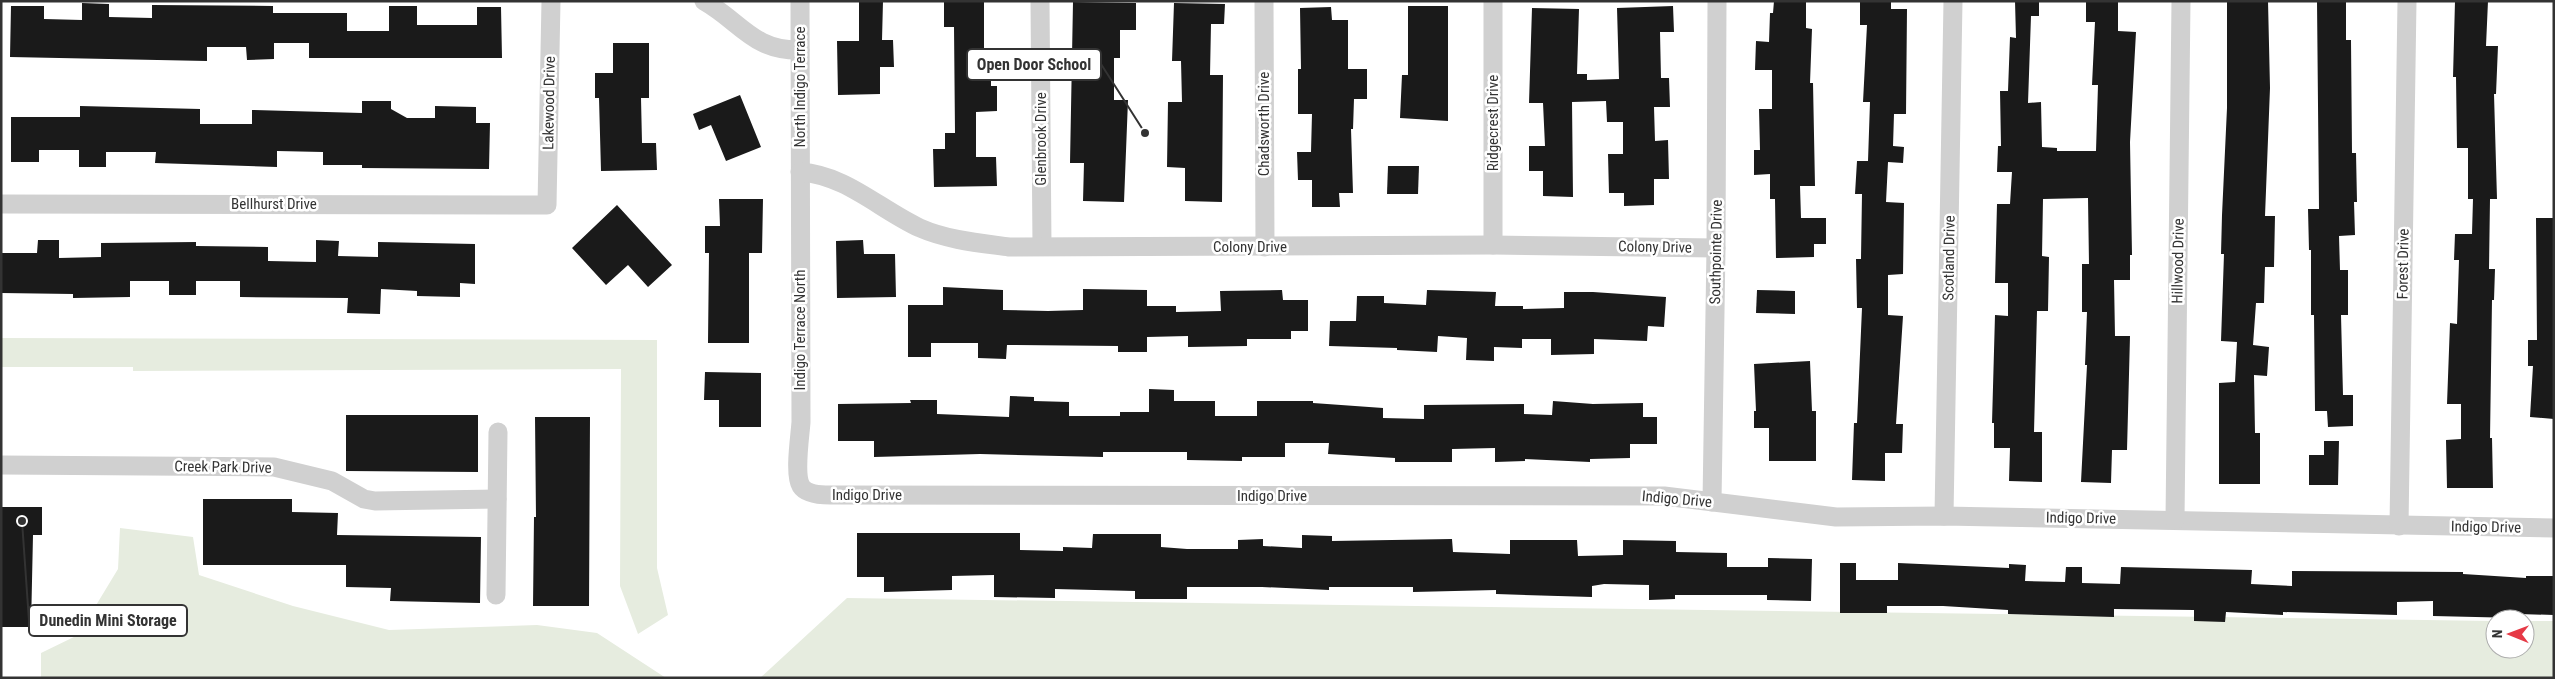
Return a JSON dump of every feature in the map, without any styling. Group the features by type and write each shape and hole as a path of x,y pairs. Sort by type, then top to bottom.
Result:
{"street":[{"name":"Lakewood Drive","path":"547,205 552,1"},
{"path":"704,1 755,40 771,48 800,50"},
{"name":"North Indigo Terrace","path":"800,1 800,172"},
{"name":"Glenbrook Drive","path":"1040,1 1042,246"},
{"name":"Chadsworth Drive","path":"1264,1 1264,247"},
{"name":"Ridgecrest Drive","path":"1493,1 1493,245"},
{"name":"Southpointe Drive","path":"1712,502 1717,1"},
{"name":"Scotland Drive","path":"1944,516 1953,1"},
{"name":"Hillwood Drive","path":"2175,520 2182,1"},
{"name":"Forest Drive","path":"2399,526 2408,1"},
{"name":"Colony Drive","path":"800,172 832,177 921,228 968,242 1009,247 1493,245 1716,248"},
{"name":"Indigo Terrace North","path":"800,172 801,422 798,477 801,486"},
{"name":"Bellhurst Drive","path":"1,204 547,205"},
{"path":"496,595 498,432"},
{"name":"Creek Park Drive","path":"1,465 274,467 332,481 364,499 375,501 497,499"},
{"name":"Indigo Drive","path":"801,486 808,491 830,495 1664,496 1836,517 1944,516 2554,528"}],"shaded area":[{"path":"1,338 657,340 657,568 668,615 638,634 620,586 621,369 133,371 133,367 1,367"},
{"path":"120,528 193,537 199,575 293,606 389,630 537,625 597,633 666,678 41,678 41,653 78,635 118,569"},
{"path":"847,598 2485,621 2485,659 2535,659 2535,621 2554,621 2554,678 760,678"}],"building":[{"path":"859,1 883,1 882,40 893,40 894,67 880,67 880,94 838,95 837,41 859,41"},
{"path":"944,1 984,1 984,54 991,54 991,86 997,86 997,111 976,112 976,157 996,157 997,186 934,187 933,149 945,149 945,133 955,133 954,27 944,27"},
{"path":"1774,1 1806,1 1806,28 1812,29 1810,83 1813,83 1815,186 1800,186 1801,218 1826,218 1826,244 1814,244 1814,257 1776,258 1775,199 1770,199 1770,174 1754,175 1754,150 1760,150 1759,109 1772,109 1772,70 1755,70 1756,41 1769,42 1770,13 1773,13"},
{"path":"1860,1 1891,1 1891,9 1907,9 1906,114 1894,114 1893,146 1904,147 1903,163 1888,162 1886,202 1904,203 1903,274 1888,275 1888,315 1903,316 1896,424 1903,424 1902,453 1885,453 1885,481 1852,480 1854,423 1857,423 1862,308 1857,308 1856,259 1861,259 1862,194 1855,194 1857,161 1868,161 1870,102 1863,102 1867,25 1860,25"},
{"path":"2015,1 2039,1 2039,16 2031,16 2028,103 2041,102 2042,147 2057,148 2057,151 2096,151 2098,85 2092,85 2095,22 2086,22 2086,1 2118,1 2118,31 2136,32 2130,142 2132,255 2130,255 2130,280 2114,280 2115,336 2130,336 2127,450 2112,450 2111,483 2081,482 2087,365 2085,365 2087,312 2082,312 2082,264 2089,264 2088,198 2043,199 2042,256 2049,257 2048,311 2037,311 2034,432 2042,432 2042,482 2009,481 2010,448 1994,448 1994,423 1992,423 1995,315 2008,316 2008,283 1995,283 1997,204 2010,204 2012,172 1997,172 1998,146 2001,146 2000,91 2008,91 2010,37 2016,38"},
{"path":"2227,1 2268,1 2270,88 2265,216 2275,216 2274,267 2265,267 2264,303 2256,303 2253,345 2269,347 2267,376 2254,375 2255,433 2260,433 2260,484 2219,484 2219,383 2235,382 2237,342 2221,341 2224,254 2221,254 2222,215 2227,108"},
{"path":"2317,1 2346,1 2346,40 2351,40 2352,153 2356,153 2357,202 2354,202 2355,235 2339,236 2340,270 2348,270 2348,315 2341,315 2343,395 2353,395 2353,426 2328,427 2327,411 2315,411 2314,315 2311,315 2311,250 2309,250 2308,209 2319,209"},
{"path":"2455,1 2488,1 2486,46 2498,46 2496,94 2494,94 2497,199 2490,199 2489,269 2495,269 2494,300 2492,300 2490,438 2492,438 2493,488 2447,488 2446,440 2461,439 2461,404 2447,404 2450,323 2457,324 2459,260 2454,260 2455,234 2472,234 2473,199 2468,199 2468,148 2457,148 2456,77 2453,77"},
{"path":"1073,2 1136,3 1136,30 1120,30 1120,58 1114,58 1114,100 1128,100 1124,202 1083,201 1084,163 1070,163"},
{"path":"82,3 109,4 109,17 152,18 152,5 273,6 273,13 347,13 347,31 389,31 389,6 417,6 417,25 477,25 477,7 501,7 502,58 309,58 309,43 274,43 274,59 247,60 246,47 207,47 207,61 10,57 11,6 44,6 44,19 82,20"},
{"path":"1174,3 1225,4 1224,24 1211,24 1210,75 1223,75 1222,202 1185,201 1185,168 1167,167 1168,102 1182,102 1181,61 1172,61"},
{"path":"1408,6 1448,6 1448,121 1400,118 1402,75 1408,75"},
{"path":"1673,6 1674,32 1660,32 1661,78 1669,78 1670,107 1654,107 1655,141 1668,140 1669,179 1654,179 1654,205 1624,206 1624,193 1609,193 1608,154 1623,154 1623,122 1607,122 1606,101 1572,102 1573,197 1543,196 1543,171 1529,171 1529,146 1545,146 1543,103 1529,103 1532,8 1579,9 1577,74 1587,74 1587,80 1619,79 1617,8"},
{"path":"1331,7 1332,20 1348,20 1348,69 1367,69 1367,99 1354,99 1353,129 1351,129 1353,193 1339,193 1340,207 1312,207 1312,180 1298,180 1297,152 1311,152 1312,114 1298,114 1298,69 1301,69 1300,8"},
{"path":"613,43 649,43 649,98 641,98 642,143 656,143 657,170 601,171 599,98 595,98 595,73 613,73"},
{"path":"740,95 761,147 726,161 711,125 699,130 693,114"},
{"path":"362,101 391,101 391,109 407,118 435,118 435,106 476,107 476,123 490,123 489,169 362,168 362,165 323,165 323,152 277,151 277,167 155,163 156,152 106,152 106,167 79,167 79,150 39,150 39,162 11,162 11,117 80,117 80,106 200,109 200,124 252,124 252,110 362,113"},
{"path":"1388,166 1419,166 1418,194 1387,194"},
{"path":"719,199 763,199 762,253 749,253 749,343 708,343 709,253 705,253 705,226 720,226"},
{"path":"617,205 672,265 648,287 628,265 606,285 572,248"},
{"path":"2536,218 2554,218 2554,419 2530,417 2533,366 2528,366 2528,340 2537,340"},
{"path":"38,240 59,240 59,258 101,257 101,243 196,242 196,246 268,247 268,261 316,262 316,240 339,241 338,256 378,257 378,242 475,244 475,284 460,283 460,297 417,296 417,291 381,289 380,314 347,313 348,298 240,297 240,281 196,281 196,295 169,295 169,281 130,281 130,297 73,298 73,294 1,293 2,253 37,253"},
{"path":"863,240 864,254 895,254 896,297 837,298 836,241"},
{"path":"943,287 1003,290 1003,310 1048,311 1083,310 1083,289 1147,290 1147,306 1176,306 1176,312 1221,311 1220,291 1282,290 1283,300 1308,300 1308,331 1291,331 1291,339 1247,339 1247,346 1188,347 1188,336 1147,337 1147,352 1118,352 1118,346 1007,345 1006,359 978,358 978,343 931,343 931,357 908,357 908,305 943,305"},
{"path":"1427,290 1496,292 1495,306 1523,306 1523,309 1564,308 1564,292 1666,297 1664,327 1648,326 1647,341 1594,339 1594,354 1551,355 1551,339 1522,339 1522,348 1494,347 1494,361 1466,360 1467,338 1438,336 1437,352 1397,350 1397,348 1329,346 1330,321 1356,321 1357,296 1384,296 1384,303 1426,305"},
{"path":"1757,290 1795,291 1795,314 1756,313"},
{"path":"1810,361 1812,411 1816,411 1816,461 1769,461 1769,428 1754,428 1754,411 1756,411 1754,364"},
{"path":"705,372 761,373 761,427 719,427 719,400 704,400"},
{"path":"1149,389 1174,390 1174,401 1215,401 1215,416 1257,416 1257,401 1313,401 1313,403 1383,408 1383,418 1424,419 1424,405 1524,404 1524,414 1552,415 1553,401 1593,404 1643,403 1643,417 1657,417 1657,444 1630,444 1630,458 1590,459 1590,462 1525,459 1525,461 1495,462 1495,448 1452,449 1452,462 1395,462 1395,458 1328,454 1329,443 1285,443 1285,457 1242,457 1242,461 1187,460 1187,452 1103,452 1103,457 980,454 874,457 874,441 838,441 838,404 911,403 910,400 937,400 937,414 1009,417 1010,396 1034,397 1034,401 1069,402 1069,416 1120,416 1120,412 1149,412"},
{"path":"346,415 478,415 478,472 346,471"},
{"path":"535,417 590,417 589,606 533,606 534,517 536,517"},
{"path":"2324,441 2339,441 2338,485 2309,485 2309,455 2324,455"},
{"path":"203,499 292,499 292,512 338,513 337,535 481,537 480,603 390,601 391,588 346,587 346,565 203,565"},
{"path":"1,507 42,507 42,535 33,535 31,627 1,627"},
{"path":"857,533 1020,533 1020,550 1063,551 1063,547 1092,548 1093,534 1161,534 1161,547 1187,549 1238,549 1238,540 1263,539 1263,546 1302,548 1302,535 1332,536 1332,541 1452,539 1453,552 1510,554 1510,540 1577,540 1578,556 1623,555 1623,540 1676,541 1676,552 1727,553 1727,567 1768,567 1768,558 1812,559 1811,601 1767,600 1767,595 1675,595 1675,599 1649,600 1649,585 1604,584 1592,586 1592,597 1496,594 1496,590 1413,592 1413,587 1329,587 1329,590 1262,587 1187,587 1187,599 1135,599 1135,591 1055,589 1055,598 994,597 994,575 952,576 952,590 884,592 884,577 857,577"},
{"path":"1840,563 1856,563 1856,580 1898,580 1898,563 2009,568 2009,564 2026,565 2025,581 2065,582 2066,567 2082,567 2082,583 2120,584 2121,567 2252,570 2251,584 2292,586 2292,571 2463,572 2463,574 2526,578 2526,576 2554,576 2554,615 2535,614 2535,609 2485,609 2485,617 2433,616 2433,601 2397,602 2397,615 2283,612 2283,615 2226,612 2225,622 2194,621 2194,610 2114,609 2114,617 2008,614 2008,610 1943,606 1887,606 1887,613 1840,613"}],"place":[{"name":"Open Door School","path":"1145,133"},
{"name":"Dunedin Mini Storage","path":"22,521"}]}
